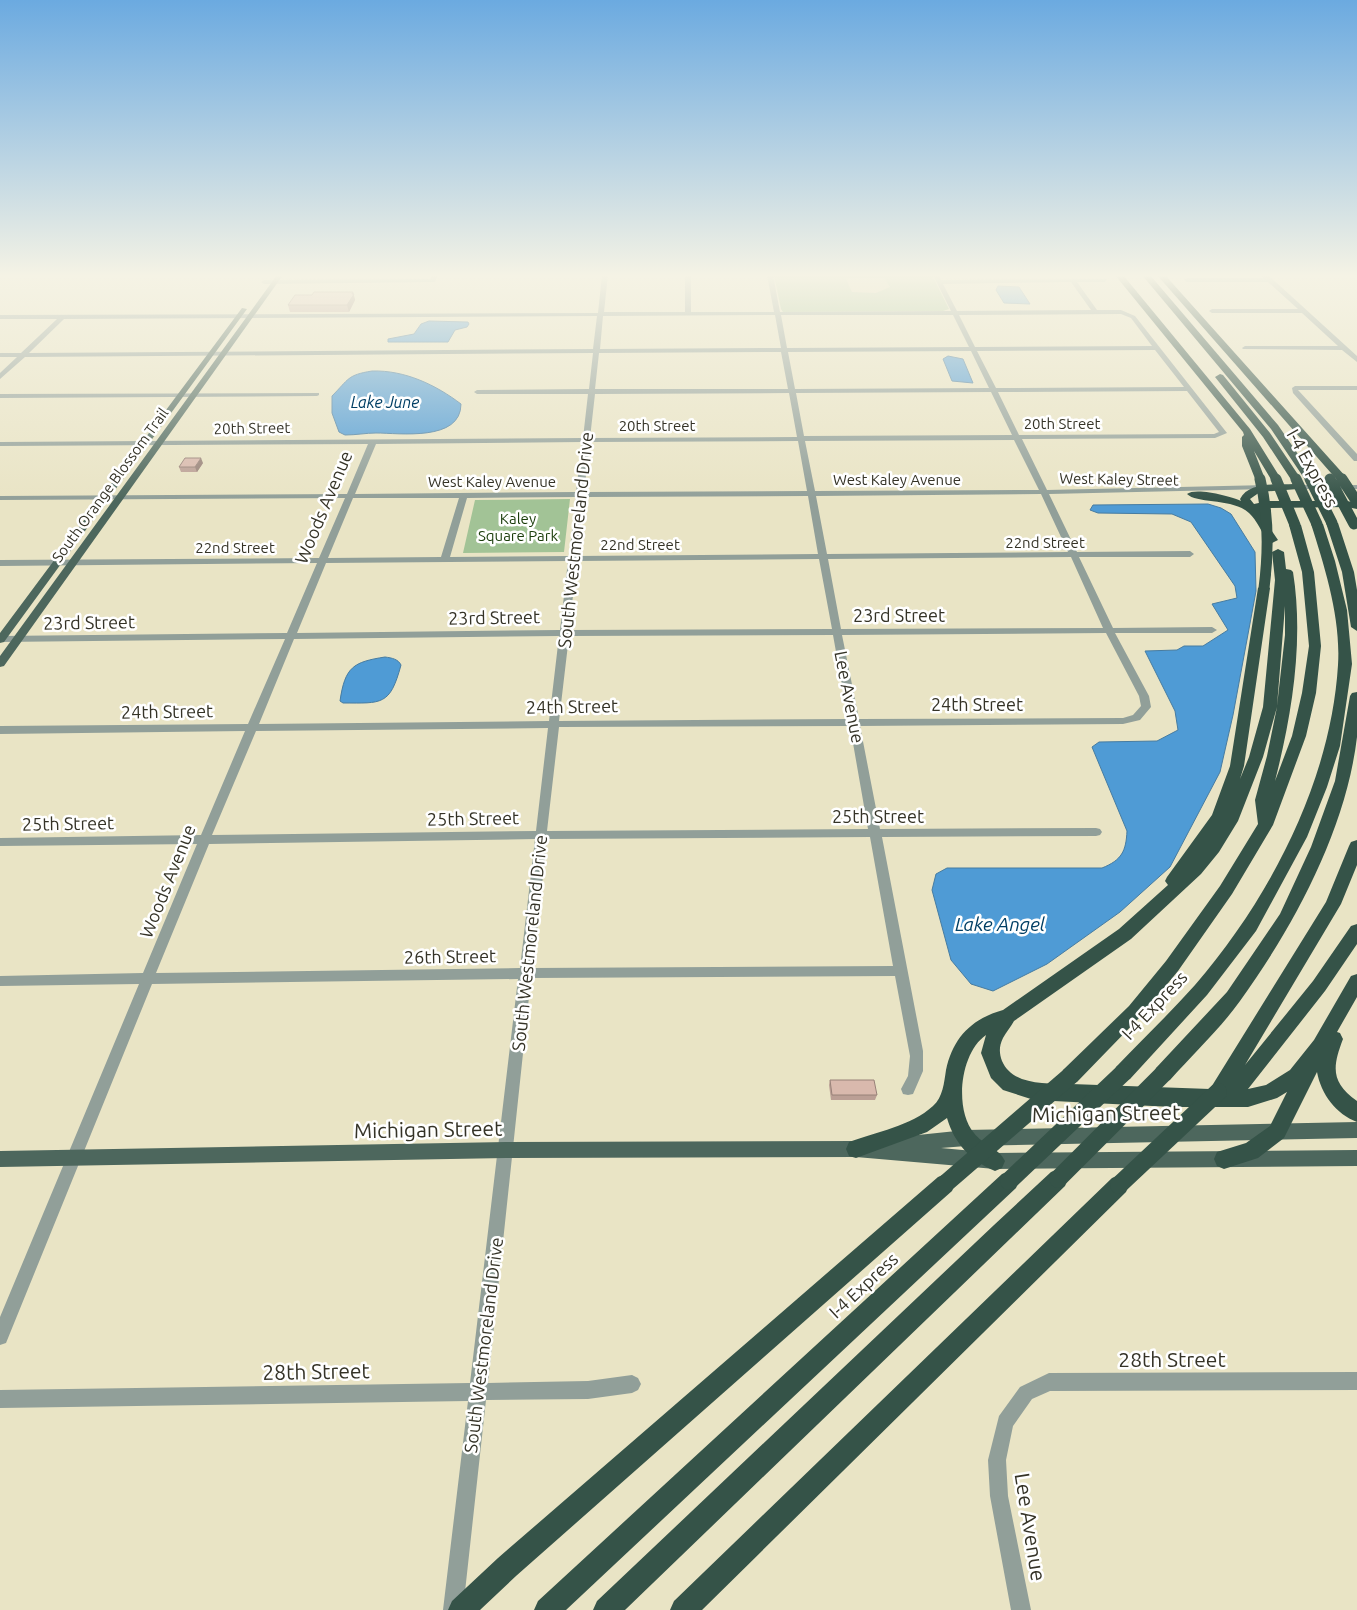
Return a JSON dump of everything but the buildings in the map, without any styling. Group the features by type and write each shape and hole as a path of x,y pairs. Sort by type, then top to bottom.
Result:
{"highway":[{"path":"461,1610 507,1566 1070,1076 1135,1011 1172,966 1226,890 1265,825 1300,736 1309,693 1315,646 1308,572 1295,525 1276,479 1247,431 1181,350"},
{"name":"I-4 Express","path":"547,1610 1010,1181 1122,1073 1201,990 1250,926 1299,837 1320,787 1333,746 1345,664 1340,610 1327,554 1325,524 1295,483 1266,434 1197,350"},
{"name":"I-4 Express","path":"1210,350 1276,428 1310,479 1325,524 1348,572 1357,628"},
{"path":"1227,350 1342,479 1357,502"},
{"path":"1288,420 1331,483 1356,528"},
{"path":"1152,908 1219,817 1237,766 1269,557 1269,520 1260,479 1247,446 1247,431"},
{"path":"1265,825 1262,800 1274,756 1282,713 1292,612 1288,575 1278,552 1245,499 1247,494 1258,490 1295,483"},
{"path":"1331,483 1357,493"},
{"path":"1192,494 1228,499 1252,510"},
{"path":"1261,524 1257,508 1261,506 1276,504 1357,506"},
{"path":"1278,552 1281,580 1266,723 1256,757 1230,821 1196,870 1124,934 1008,1016 994,1036 990,1053 998,1072 1010,1084 1034,1091 1172,1098 1248,1098 1270,1092 1297,1076 1320,1046"},
{"path":"606,1610 738,1486 854,1371 1058,1179 1163,1074 1233,997 1288,917 1319,847 1342,782 1357,696"},
{"path":"683,1610 1119,1185 1218,1092 1334,904 1357,846"},
{"path":"1218,1092 1240,1085 1319,986 1357,931"},
{"path":"1224,1159 1251,1151 1277,1132 1320,1046 1356,983"},
{"path":"1356,983 1324,1067 1326,1079 1332,1090 1341,1101 1357,1113"},
{"path":"995,1160 977,1150 966,1138 959,1125 953,1089 956,1062 967,1040 996,1018 1008,1016"},
{"path":"856,1149 920,1126 941,1111 953,1089"}],"main road":[{"name":"South Orange Blossom Trail","path":"0,639 213,350"},
{"name":"South Orange Blossom Trail","path":"0,664 224,350"},
{"name":"Michigan Street","path":"856,1149 966,1138 1357,1130"},
{"name":"Michigan Street","path":"0,1159 506,1150 856,1149 995,1160 1357,1158"}],"street":[{"path":"0,377 27,350"},
{"path":"0,355 579,350"},
{"name":"South Westmoreland Drive","path":"453,1610 596,350"},
{"name":"Lee Avenue","path":"784,350 917,1057 914,1076 908,1089"},
{"path":"973,350 1044,492 1109,630"},
{"path":"1160,350 1190,389"},
{"path":"1346,350 1357,360"},
{"path":"1357,388 1295,388 1298,397 1357,459"},
{"path":"477,392 1190,389"},
{"name":"20th Street","path":"0,444 1215,436 1223,433 1190,389"},
{"path":"0,396 317,394"},
{"name":"Woods Avenue","path":"0,1338 205,839 348,496 373,441"},
{"name":"West Kaley Street","path":"1044,492 1295,483 1331,483 1357,488"},
{"name":"West Kaley Street","path":"1044,492 1192,494 1357,493"},
{"name":"West Kaley Avenue","path":"0,498 1044,492"},
{"path":"445,559 464,495"},
{"name":"22nd Street","path":"0,563 1190,554"},
{"name":"24th Street","path":"0,730 555,724 1123,721 1136,718 1142,714 1146,707 1144,696 1109,630"},
{"name":"23rd Street","path":"0,639 564,633 1212,630"},
{"name":"25th Street","path":"0,842 541,835 1096,832"},
{"name":"26th Street","path":"0,981 526,973 901,971"},
{"name":"28th Street","path":"1005,1422 1026,1393 1049,1382 1357,1382"},
{"name":"28th Street","path":"0,1399 588,1390 632,1384"},
{"name":"Lee Avenue","path":"1005,1422 997,1460 999,1496 1021,1610"}],"green space":[{"name":"Kaley Square Park","path":"570,499 564,552 463,553 475,500"}],"water":[{"path":"948,356 963,359 973,383 952,381 943,359"},
{"name":"Lake June","path":"372,371 396,373 431,385 461,404 458,416 451,425 427,433 345,435 339,432 332,413 332,396 353,376"},
{"name":"Lake Angel","path":"1208,504 1221,508 1231,514 1255,552 1256,591 1233,715 1220,772 1170,867 1120,912 1047,964 993,991 971,984 951,960 932,890 936,874 947,868 1102,868 1114,862 1122,854 1127,831 1092,747 1099,742 1157,741 1178,730 1175,711 1145,651 1177,650 1184,646 1203,646 1228,630 1212,604 1237,598 1235,586 1191,522 1172,514 1098,513 1090,510 1093,505"},
{"path":"385,657 396,660 401,665 393,688 388,695 376,702 343,703 340,701 345,680 352,668 365,661"}]}
